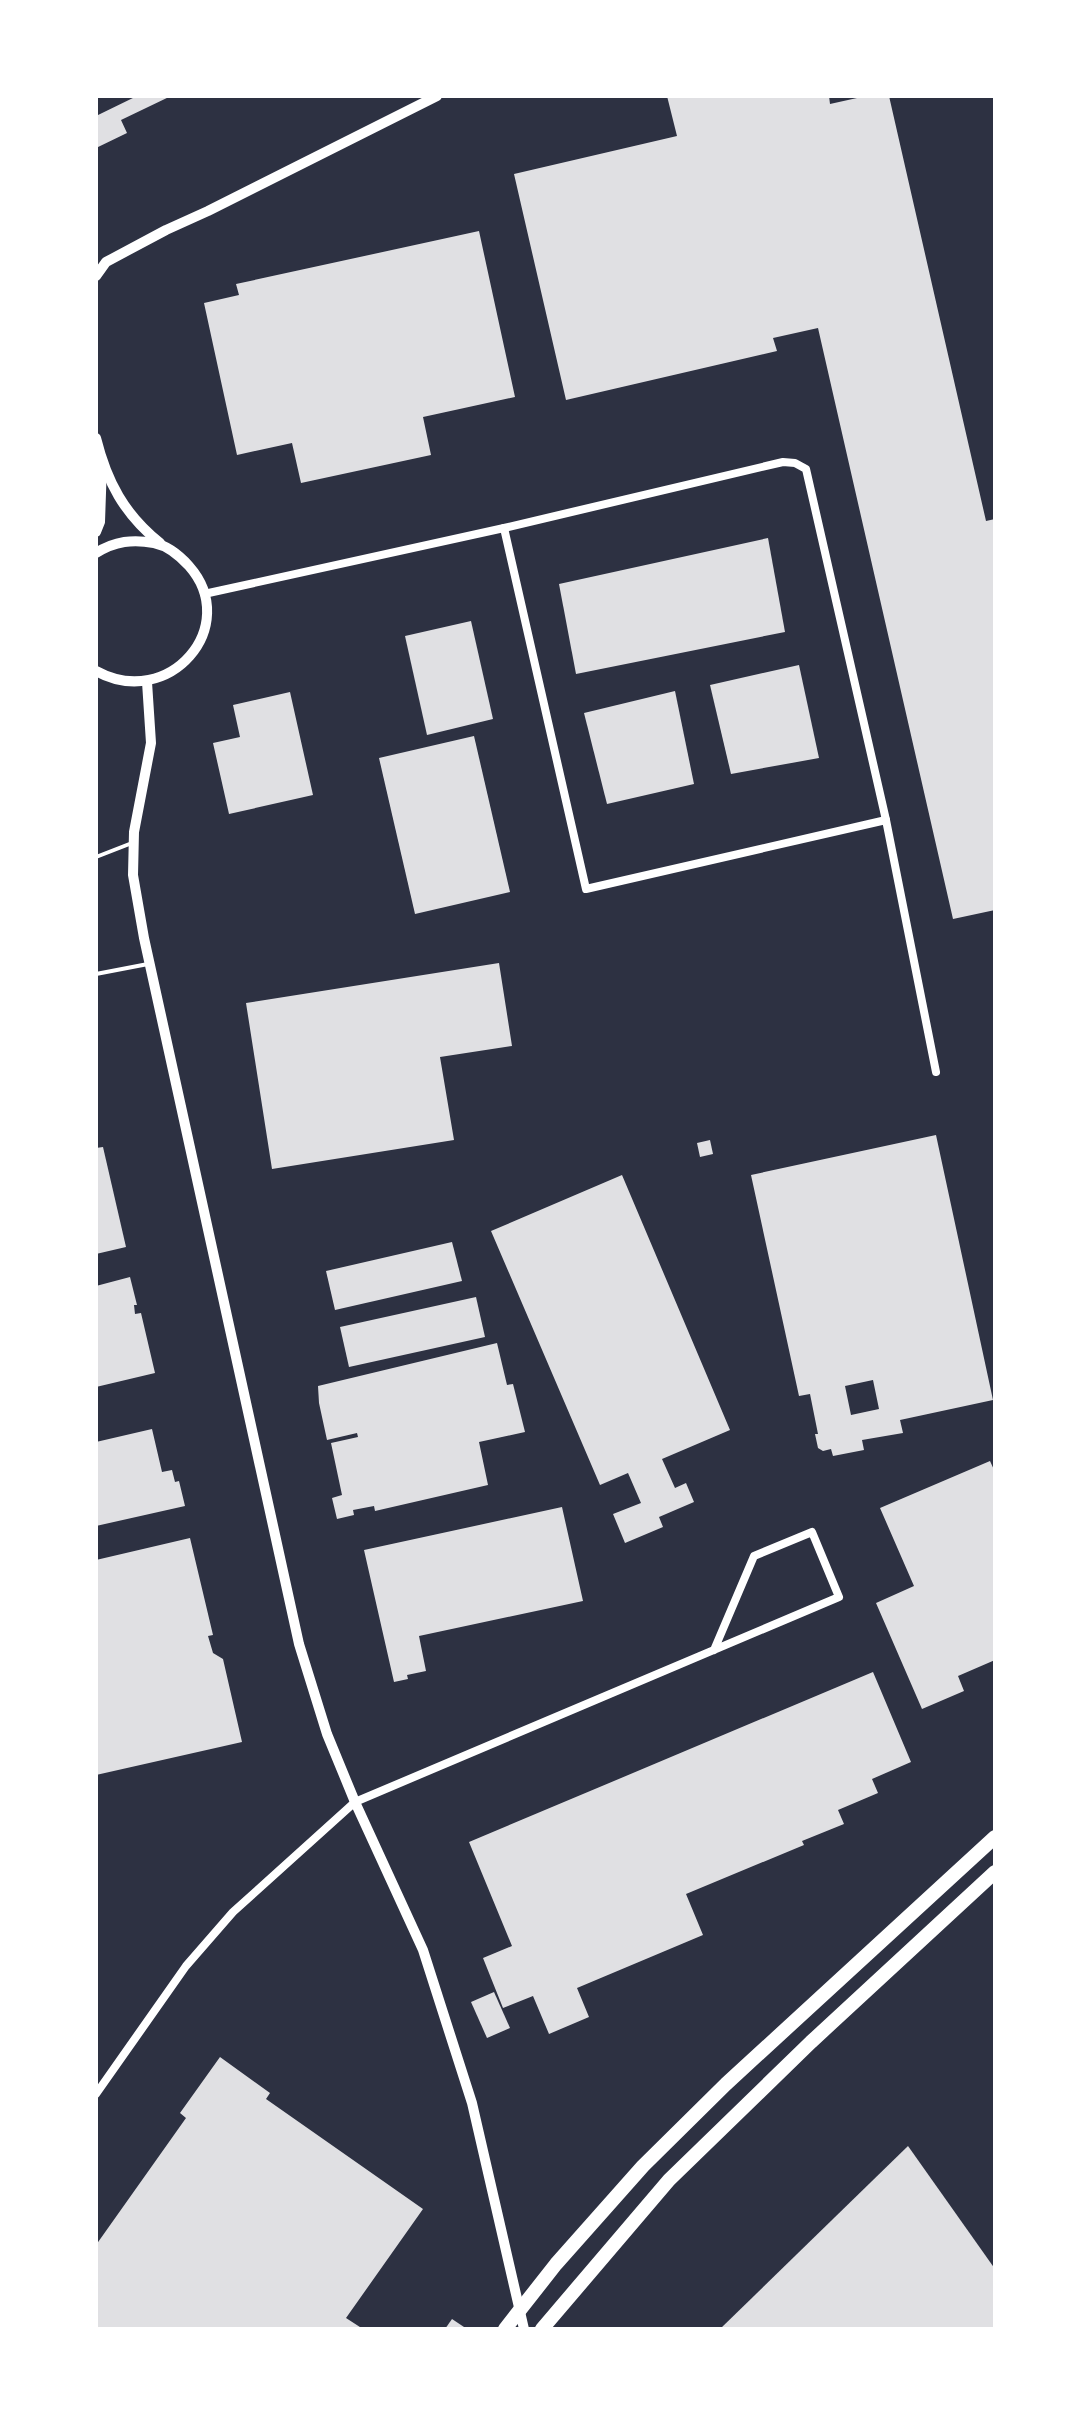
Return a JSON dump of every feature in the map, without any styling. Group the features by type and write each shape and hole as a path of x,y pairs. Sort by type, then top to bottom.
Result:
{"highway":[{"path":"505,2329 643,2166 715,2094 995,1837"},
{"path":"546,2324 669,2180 811,2042 995,1872"}],"street":[{"path":"96,276 101,263 437,96"},
{"path":"96,438 102,462 122,505 140,528 180,556 195,573 204,594 206,613 203,632 195,650 182,665 166,676 130,683 96,671"},
{"path":"96,532 100,522 102,462"},
{"path":"204,594 783,462 795,463 806,469 886,820 936,1072"},
{"path":"504,528 586,889 886,820"},
{"path":"96,553 108,545 134,540 161,545"},
{"path":"147,682 151,743 134,842 133,875 299,1644 327,1734 423,1950 472,2103 524,2329"},
{"path":"96,2094 186,1966 233,1912 355,1802 714,1650 839,1597 812,1532 754,1556 714,1650"}],"lane":[{"path":"96,857 134,842"},
{"path":"96,974 150,964"}],"building":[{"path":"137,96 171,96 121,120 127,133 96,148 96,116"},
{"path":"667,96 829,96 830,104 866,96 889,96 986,521 995,519 995,910 953,919 818,328 773,338 777,351 566,400 514,174 677,136"},
{"path":"479,231 515,397 423,417 431,455 301,483 292,443 237,455 204,303 239,295 236,284"},
{"path":"768,538 785,632 576,674 559,584"},
{"path":"471,621 493,719 427,735 405,636"},
{"path":"799,665 819,758 731,774 710,685"},
{"path":"675,691 694,784 607,804 584,713"},
{"path":"290,692 313,795 229,814 213,743 240,737 233,705"},
{"path":"474,736 510,892 415,914 379,758"},
{"path":"499,963 512,1046 440,1057 454,1140 272,1169 246,1003"},
{"path":"936,1135 993,1400 900,1420 903,1433 862,1440 864,1450 833,1456 831,1449 823,1451 818,1448 810,1394 799,1396 751,1175","holes":["873,1380 879,1409 851,1415 845,1386"]},
{"path":"710,1140 713,1154 700,1157 697,1143"},
{"path":"103,1147 126,1247 96,1254 96,1148"},
{"path":"622,1175 730,1430 662,1459 675,1488 686,1483 694,1502 659,1517 663,1527 625,1543 613,1514 641,1503 628,1473 600,1485 491,1231"},
{"path":"452,1242 462,1281 335,1310 326,1271"},
{"path":"130,1277 137,1305 134,1305 135,1314 141,1313 155,1373 96,1387 96,1286"},
{"path":"476,1297 485,1337 349,1367 340,1327"},
{"path":"497,1343 507,1385 513,1384 525,1432 479,1442 488,1485 375,1511 374,1506 353,1510 354,1515 337,1519 332,1498 342,1495 331,1443 358,1437 357,1433 327,1440 318,1386"},
{"path":"152,1429 162,1472 172,1470 175,1482 179,1481 185,1506 96,1526 96,1442"},
{"path":"990,1461 995,1472 995,1660 958,1676 964,1691 922,1709 876,1603 914,1586 880,1508"},
{"path":"562,1507 583,1601 419,1636 426,1671 394,1682 364,1550"},
{"path":"190,1538 213,1635 208,1636 213,1653 223,1659 242,1742 96,1775 96,1560"},
{"path":"873,1672 911,1762 872,1779 878,1793 838,1810 844,1824 802,1841 804,1845 686,1894 703,1935 577,1988 589,2017 549,2034 533,1996 503,2008 483,1958 512,1946 469,1842"},
{"path":"494,1992 510,2028 487,2038 471,2002"},
{"path":"220,2057 270,2093 266,2099 423,2209 346,2318 363,2329 96,2329 96,2245 186,2118 180,2113"},
{"path":"908,2146 995,2269 995,2329 720,2329"},
{"path":"452,2319 467,2329 445,2329"}]}
